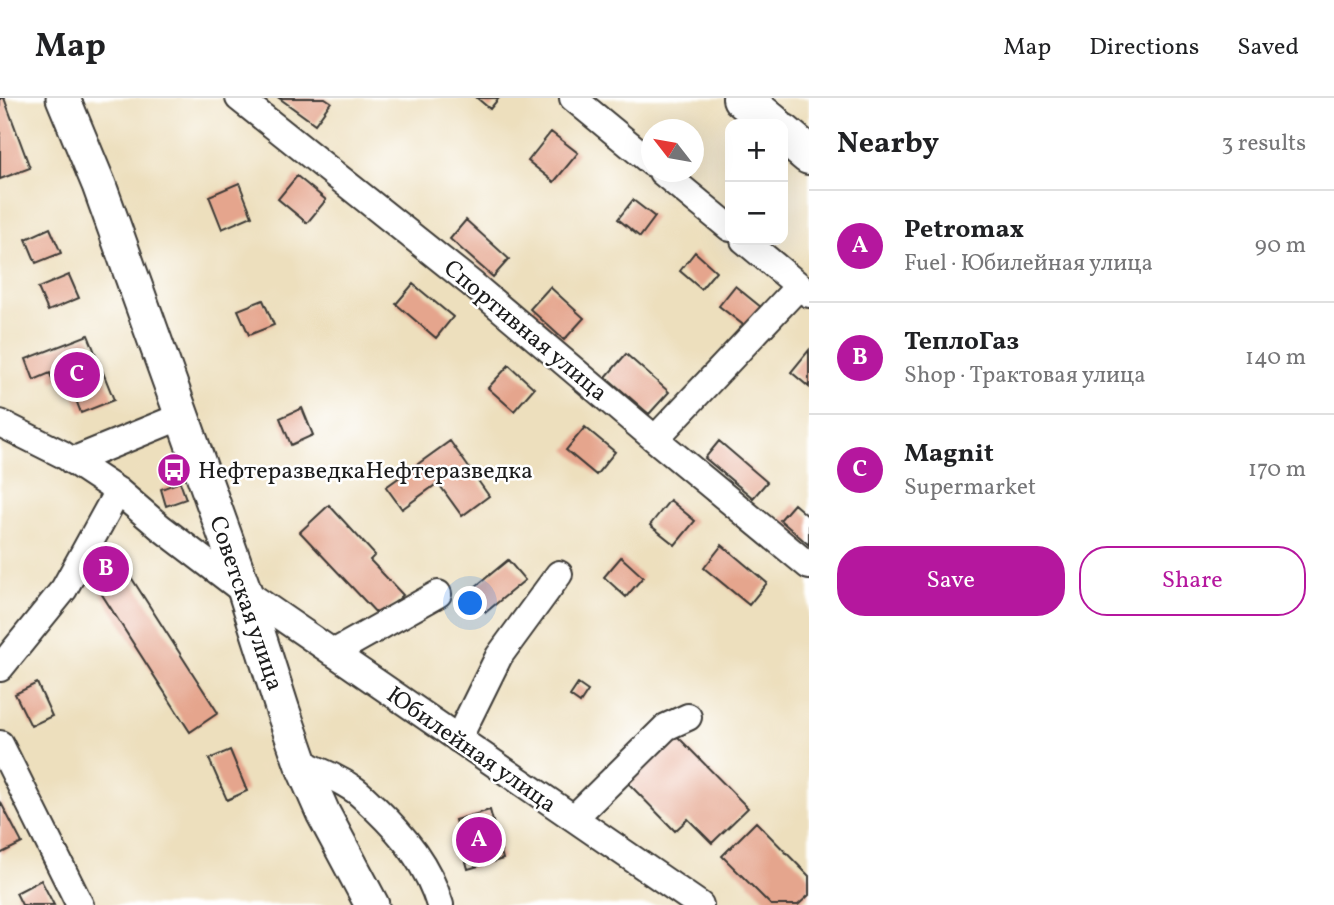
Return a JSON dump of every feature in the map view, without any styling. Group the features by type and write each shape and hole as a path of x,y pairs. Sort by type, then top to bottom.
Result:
{"highway":[{"path":"742,98 767,119"},
{"path":"788,136 809,155"}],"main road":[{"name":"Советская улица","path":"63,98 99,185 245,592 301,763 323,813 372,905"}],"street":[{"name":"Спортивная улица","path":"240,98 472,284 809,566"},
{"path":"573,98 641,154"},
{"path":"674,182 725,224"},
{"path":"655,439 804,290 750,245"},
{"path":"72,461 182,416"},
{"name":"Юбилейная улица","path":"0,423 72,461 118,491 245,592 700,905"},
{"path":"0,668 64,589 118,491"},
{"path":"458,739 499,656 559,574"},
{"path":"333,653 439,594"},
{"path":"574,818 666,727 688,717"},
{"path":"0,744 80,905"},
{"path":"301,763 356,790 386,818 409,843 423,864 440,905"}],"building":[{"path":"0,98 4,98 30,168 0,179"},
{"path":"279,98 325,98 331,102 315,124"},
{"path":"477,98 499,98 490,109"},
{"path":"551,132 578,153 554,182 528,161"},
{"path":"297,176 326,200 307,223 278,199"},
{"path":"239,183 252,216 222,229 209,196"},
{"path":"633,200 655,217 640,237 618,219"},
{"path":"466,220 509,259 493,277 450,239"},
{"path":"50,228 61,253 36,263 26,239"},
{"path":"695,252 716,271 701,289 680,271"},
{"path":"69,275 79,298 48,311 38,288"},
{"path":"413,284 453,317 436,338 396,304"},
{"path":"735,286 762,308 746,327 719,306"},
{"path":"550,287 584,318 564,340 530,309"},
{"path":"263,300 274,325 249,335 238,310"},
{"path":"88,335 114,400 81,413 67,376 53,382 50,373 34,380 26,359"},
{"path":"809,350 809,387 791,372"},
{"path":"626,354 669,392 649,414 606,377"},
{"path":"509,365 534,388 514,411 488,388"},
{"path":"302,408 313,435 291,445 280,418"},
{"path":"585,427 615,452 596,475 566,450"},
{"path":"450,441 489,496 462,516 438,483 402,509 386,487"},
{"path":"719,441 767,482 753,498 705,458"},
{"path":"180,482 186,499 166,506 161,489"},
{"path":"670,500 695,521 675,545 650,525"},
{"path":"794,504 809,517 809,545 780,520"},
{"path":"329,505 375,555 370,560 403,595 380,617 300,532"},
{"path":"722,545 767,583 749,605 704,568"},
{"path":"113,549 218,713 190,732 85,568"},
{"path":"621,557 643,577 626,597 604,577"},
{"path":"508,560 525,580 486,612 469,592"},
{"path":"37,683 52,716 31,726 15,694"},
{"path":"578,684 588,691 580,703 570,696"},
{"path":"676,735 748,808 712,843 688,819 675,831 628,783"},
{"path":"230,750 247,791 227,800 209,759"},
{"path":"0,801 22,843 0,854"},
{"path":"490,810 503,859 468,869 455,820"},
{"path":"756,822 809,876 809,895 798,905 771,905 722,856"},
{"path":"41,880 54,905 22,905 16,893"}],"place":[{"name":"Magnit","path":"77,375"},
{"name":"НефтеразведкаНефтеразведка","path":"174,470"},
{"name":"ТеплоГаз","path":"106,569"},
{"name":"Petromax","path":"479,840"}]}
